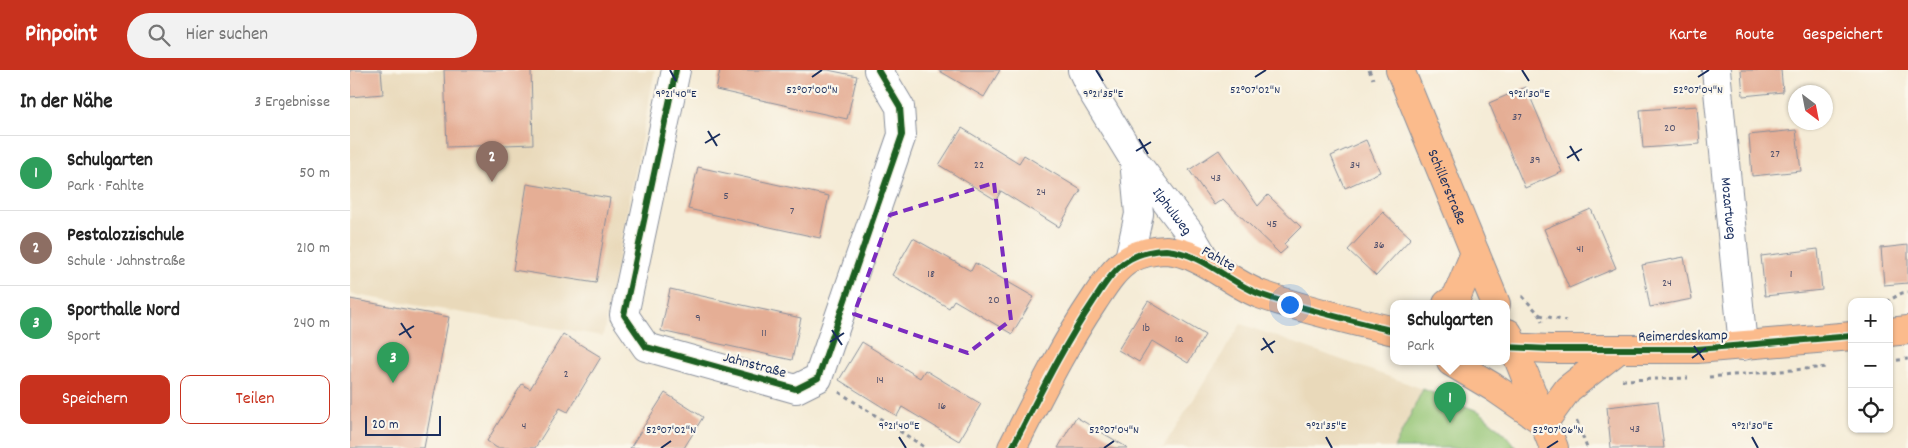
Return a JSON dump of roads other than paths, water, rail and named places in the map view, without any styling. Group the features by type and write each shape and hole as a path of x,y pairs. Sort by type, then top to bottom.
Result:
{"main road":[{"name":"Schillerstraße","path":"1400,70 1494,300"},
{"name":"Fahlte","path":"1012,448 1055,365 1108,280 1129,259 1147,252 1166,250 1188,255 1208,264 1239,284 1261,294 1334,316 1390,330"},
{"path":"1453,300 1456,298 1475,253"},
{"path":"1893,332 1908,330"},
{"name":"Reimerdeskamp","path":"1510,341 1619,349 1697,349 1848,336"},
{"path":"1510,343 1554,448"},
{"path":"1544,422 1568,389 1619,349"},
{"path":"1456,365 1493,387 1544,422"}],"street":[{"name":"Jahnstraße","path":"676,70 624,315 646,347 796,388 818,378 902,135 900,107 878,70"},
{"name":"Ilphulweg","path":"1082,70 1093,93 1134,160 1189,232 1208,264"},
{"name":"Mozartweg","path":"1716,70 1743,346"},
{"name":"Ilphulweg","path":"1129,259 1139,214 1134,160"}],"place":[{"name":"Pestalozzischule","path":"492,182"},
{"name":"Sporthalle Nord","path":"393,383"},
{"name":"Schulgarten","path":"1450,423"}]}
